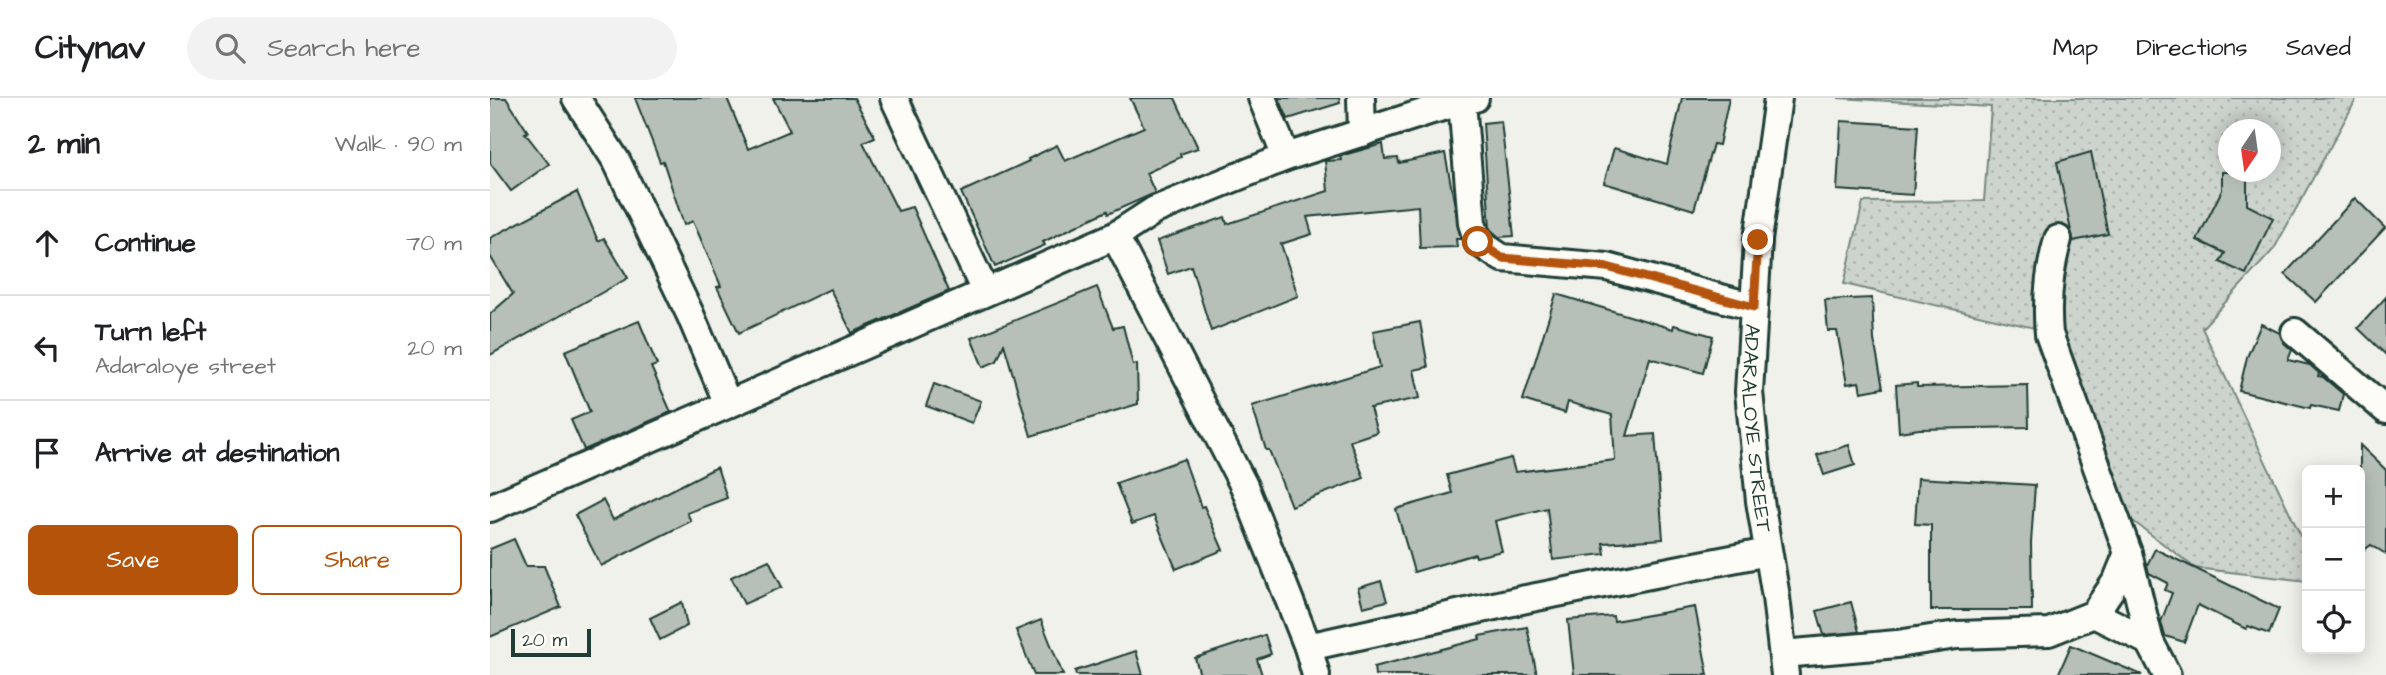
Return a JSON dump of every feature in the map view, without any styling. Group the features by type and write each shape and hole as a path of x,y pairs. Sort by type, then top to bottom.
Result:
{"street":[{"path":"576,98 617,162 690,314 728,404"},
{"path":"894,98 985,292"},
{"path":"1262,98 1286,157"},
{"path":"1361,98 1362,133"},
{"name":"ADARALOYE STREET","path":"1778,98 1758,240 1749,392 1753,441 1784,664"},
{"path":"490,508 1115,236 1155,210 1286,157 1469,100 1466,169 1472,223 1478,242 1502,258 1607,267 1754,307"},
{"path":"1115,236 1244,485 1308,647 1316,675"},
{"path":"2058,239 2049,268 2049,334 2128,553 2150,642 2167,675"},
{"path":"2295,332 2386,411"},
{"path":"1308,647 1526,599 1768,552"},
{"path":"1784,664 1957,635 2049,632 2094,614 2118,580 2128,553"},
{"path":"2094,614 2150,642"}],"shaded area":[{"path":"1838,98 2357,98 2274,249 2202,328 2302,538 2302,580 2195,568 2121,512 2065,335 1844,284 1863,202 1984,201 1991,107"}],"building":[{"path":"490,98 506,98 528,132 525,133 549,164 511,191 490,163"},
{"path":"635,98 727,98 748,149 790,131 773,98 854,98 875,137 863,142 898,211 912,207 949,291 852,333 830,289 739,333 717,287 721,286 693,221 684,225 663,161 660,162"},
{"path":"1130,98 1175,98 1198,148 1180,154 1181,157 1146,173 1155,193 1108,214 1107,211 1043,242 1045,245 995,267 961,192 1057,145 1065,161 1144,127"},
{"path":"1279,98 1339,98 1340,103 1288,119"},
{"path":"1682,98 1729,98 1719,145 1713,144 1694,210 1604,183 1614,148 1667,164"},
{"path":"1501,121 1514,236 1499,237 1490,229 1483,123"},
{"path":"1841,121 1918,126 1913,195 1837,190"},
{"path":"1383,144 1385,159 1398,158 1399,163 1445,153 1461,239 1456,239 1457,247 1420,248 1418,206 1307,217 1312,234 1281,244 1298,296 1211,331 1191,266 1168,274 1157,241 1225,217 1227,224 1328,191 1325,161 1341,160 1340,156"},
{"path":"2091,152 2108,234 2073,241 2057,162"},
{"path":"2222,182 2247,182 2247,205 2273,218 2246,274 2220,262 2225,253 2197,240 2222,190"},
{"path":"577,192 598,241 604,238 628,278 490,355 490,314 513,294 490,256 490,238"},
{"path":"2355,198 2385,228 2316,302 2285,274"},
{"path":"1097,287 1113,328 1123,326 1133,365 1137,364 1138,404 1031,436 1004,344 997,361 983,367 971,338"},
{"path":"1556,294 1673,329 1674,325 1713,336 1703,373 1650,358 1627,436 1655,434 1663,539 1603,543 1605,554 1553,560 1547,508 1495,521 1502,551 1476,557 1475,554 1414,572 1396,509 1452,493 1447,475 1511,458 1515,472 1615,460 1612,415 1568,402 1565,413 1523,400"},
{"path":"2386,297 2386,355 2358,328"},
{"path":"1872,298 1874,340 1883,388 1861,392 1859,382 1847,384 1837,331 1828,331 1825,300"},
{"path":"639,321 657,365 651,367 671,412 584,450 571,420 590,412 565,351"},
{"path":"1420,322 1428,367 1414,370 1420,398 1370,408 1377,432 1350,441 1364,478 1291,506 1269,450 1266,450 1252,406 1380,367 1373,331"},
{"path":"2261,324 2280,333 2284,343 2292,350 2288,360 2310,365 2319,373 2318,376 2323,377 2343,394 2339,411 2311,405 2310,408 2239,391 2247,357"},
{"path":"1917,383 1917,387 2028,385 2029,427 1919,429 1899,432 1896,385"},
{"path":"934,384 981,401 972,423 926,406"},
{"path":"1849,445 1855,465 1824,475 1817,455"},
{"path":"2360,445 2386,470 2386,554 2371,545 2365,549 2365,465 2360,465"},
{"path":"1184,459 1201,507 1204,506 1223,550 1176,569 1154,516 1132,524 1116,483"},
{"path":"717,467 727,498 687,513 691,521 601,566 575,515 603,500 613,520"},
{"path":"1918,478 2035,485 2031,543 2032,610 1931,610 1931,525 1915,524"},
{"path":"514,539 526,566 544,566 561,607 490,637 490,549"},
{"path":"2155,549 2279,609 2269,634 2248,626 2246,629 2198,605 2184,642 2165,636 2161,622 2172,593 2165,590 2168,583 2149,573 2147,565"},
{"path":"769,560 782,587 744,604 731,577"},
{"path":"1381,581 1387,601 1363,607 1358,588"},
{"path":"682,602 687,626 660,640 650,618"},
{"path":"1851,602 1859,632 1824,635 1817,611"},
{"path":"1695,607 1708,675 1574,675 1568,620 1613,616 1614,621"},
{"path":"1041,620 1063,675 1034,675 1016,630"},
{"path":"1527,627 1537,675 1375,675 1374,667 1480,639 1479,636"},
{"path":"1265,635 1271,654 1257,659 1262,675 1200,675 1195,658"},
{"path":"2071,645 2142,675 2058,675"},
{"path":"1136,651 1143,675 1076,675 1075,671"}],"route":[{"path":"1478,242 1502,258 1607,267 1754,307 1758,240"}]}
